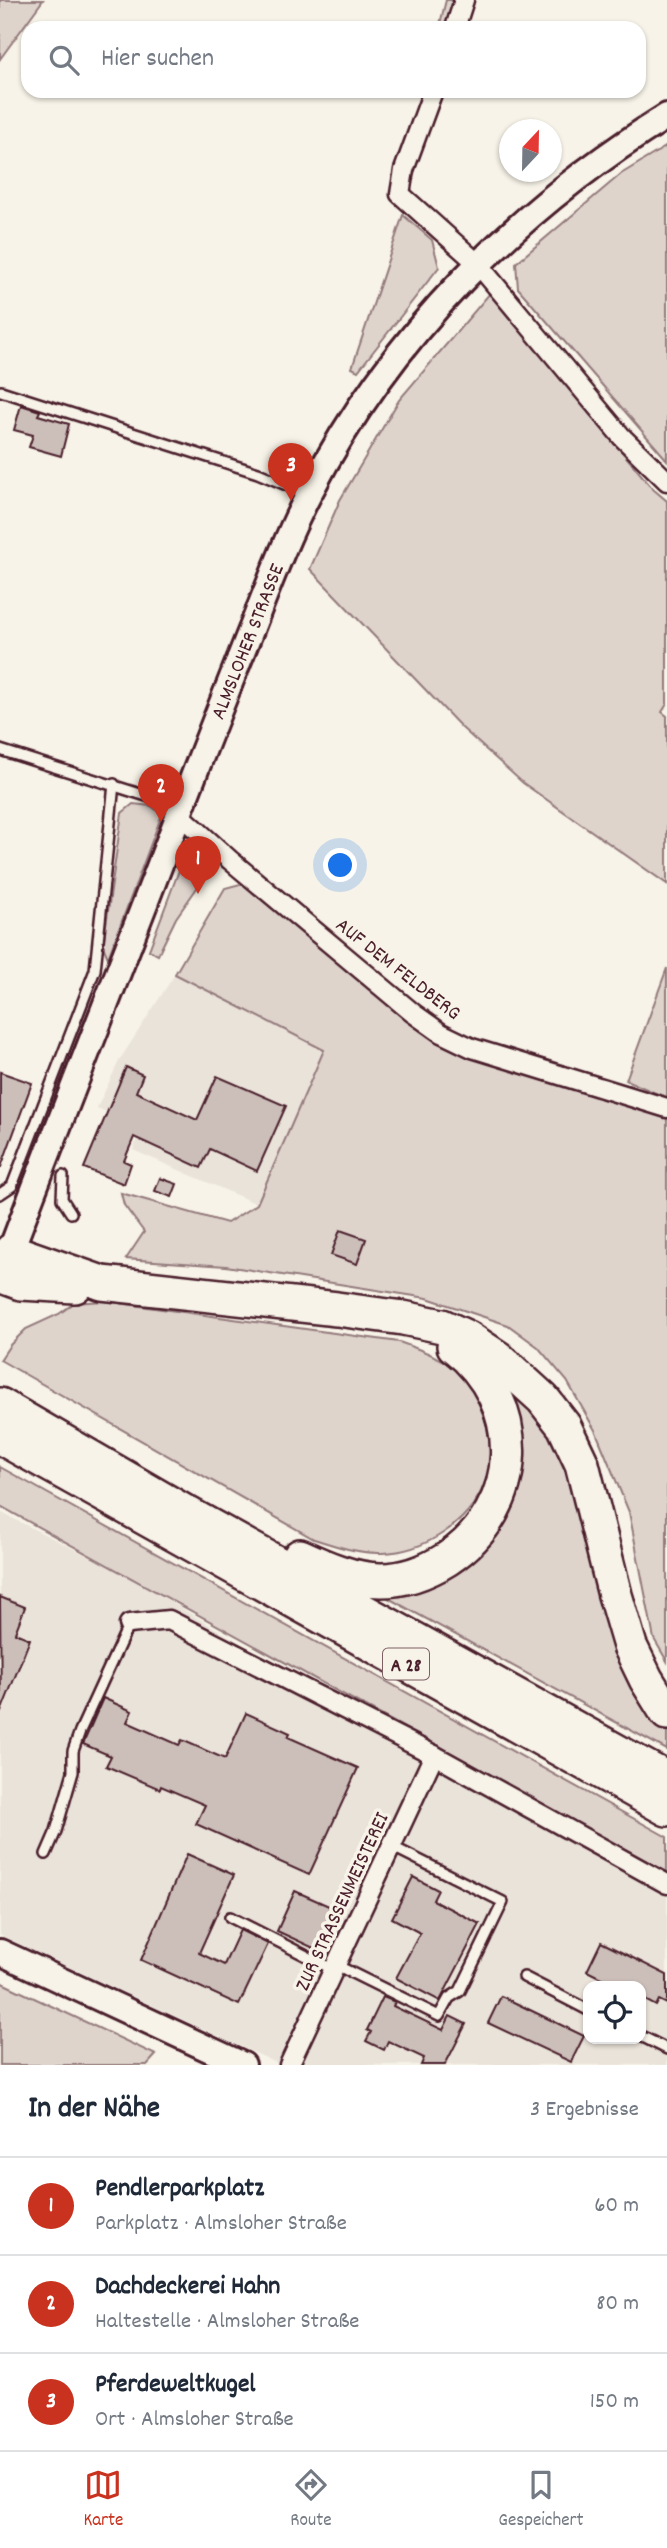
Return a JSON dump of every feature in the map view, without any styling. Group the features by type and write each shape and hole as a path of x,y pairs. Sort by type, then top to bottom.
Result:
{"highway":[{"path":"4,1269 403,1318 442,1326 468,1338 498,1358 543,1399 564,1426 582,1464 630,1646 667,1713"},
{"path":"183,1511 219,1514 331,1570 380,1580 406,1577 433,1568 462,1549 486,1523 502,1489 509,1456 507,1429 499,1400 468,1357 453,1345 403,1318"},
{"name":"A 28","path":"0,1405 183,1511 667,1779"},
{"name":"A 28","path":"0,1437 667,1809"}],"street":[{"path":"456,21 464,0"},
{"path":"430,98 404,170 400,194 477,263 622,436 667,481"},
{"name":"ALMSLOHER STRASSE","path":"4,1269 178,813 274,573 309,494 345,429 388,366 477,263 567,184 667,116"},
{"name":"AUF DEM FELDBERG","path":"178,813 392,996 441,1033 472,1048 667,1108"},
{"path":"129,1624 169,1620 433,1755 667,1884"},
{"name":"ZUR STRASSENMEISTEREI","path":"289,2065 433,1755"},
{"path":"0,1952 243,2065"}],"lane":[{"path":"1,391 258,474 309,494"},
{"path":"0,750 114,784 156,799 178,813"},
{"path":"0,1194 12,1186 95,970 114,784"},
{"path":"64,1177 62,1199 71,1213"},
{"path":"46,1854 56,1831 73,1772 73,1751 80,1731 129,1624"},
{"path":"230,1917 439,2016 449,1998 460,1991 503,1902 391,1846"},
{"path":"524,1977 583,2007"},
{"path":"646,2038 667,2049"}],"shaded area":[{"path":"0,0 43,0 28,21 21,21 21,30 0,59"},
{"path":"446,0 470,0 451,21 441,21"},
{"path":"667,146 667,460 518,288 516,263 621,174"},
{"path":"403,215 432,240 439,267 358,371 352,368"},
{"path":"490,293 653,489 667,501 667,704 662,712 667,716 667,884 523,783 462,728 310,569 340,500 399,400"},
{"path":"133,804 151,806 162,814 108,958 103,946 122,813"},
{"path":"191,850 202,851 213,865 176,918 158,955 149,950 184,857"},
{"path":"244,883 253,886 435,1038 449,1046 495,1065 667,1118 667,1661 654,1639 629,1512 596,1432 567,1381 538,1347 508,1325 427,1298 226,1266 126,1259 144,1232 124,1205 121,1193 227,1223 257,1204 324,1050 175,974 225,888"},
{"path":"667,968 667,1098 626,1080"},
{"path":"175,974 325,1050 257,1204 133,1150 141,1126 97,1108 119,1061"},
{"path":"104,1301 399,1342 434,1356 450,1365 464,1378 484,1415 490,1458 484,1485 477,1499 456,1523 429,1541 382,1553 348,1549 314,1539 0,1360 26,1329 59,1314 74,1303"},
{"path":"504,1375 555,1430 667,1726 667,1750 368,1587 411,1587 521,1463 520,1429"},
{"path":"0,1467 667,1837 667,1872 0,1506"},
{"path":"0,1512 124,1574 282,1668 667,1878 667,2065 281,2065 0,1935"},
{"path":"0,1982 156,2055 147,2065 0,2065"}],"building":[{"path":"21,405 40,411 38,415 69,424 61,456 29,447 33,435 14,430"},
{"path":"126,1067 143,1075 136,1092 197,1120 217,1076 286,1106 257,1171 210,1149 201,1168 134,1137 124,1161 131,1164 124,1184 84,1168"},
{"path":"0,1072 32,1083 1,1167 0,1167"},
{"path":"160,1178 177,1184 172,1197 155,1191"},
{"path":"340,1230 366,1239 357,1264 331,1255"},
{"path":"0,1597 25,1607 15,1633 30,1639 1,1712"},
{"path":"103,1698 132,1711 127,1722 179,1745 182,1740 225,1759 246,1713 290,1733 288,1737 358,1768 309,1875 196,1824 205,1805 106,1766 111,1756 83,1744"},
{"path":"187,1854 234,1875 199,1953 224,1965 240,1930 268,1944 239,2005 141,1960"},
{"path":"413,1877 438,1890 433,1900 480,1924 440,2001 396,1978 420,1933 392,1918"},
{"path":"295,1891 338,1910 320,1951 277,1931"},
{"path":"601,1942 667,1975 667,2004 659,2000 656,2006 646,2001 646,1981 607,1981 587,1971"},
{"path":"501,1996 583,2036 583,2038 571,2062 488,2023"},
{"path":"383,1997 395,2002 393,2006 443,2030 450,2016 466,2024 445,2065 421,2065 424,2058 388,2041 384,2050 366,2041 371,2032 367,2030"}],"place":[{"name":"Pferdeweltkugel","path":"291,501"},
{"name":"Dachdeckerei Hahn","path":"161,822"},
{"name":"Pendlerparkplatz","path":"198,894"}]}
